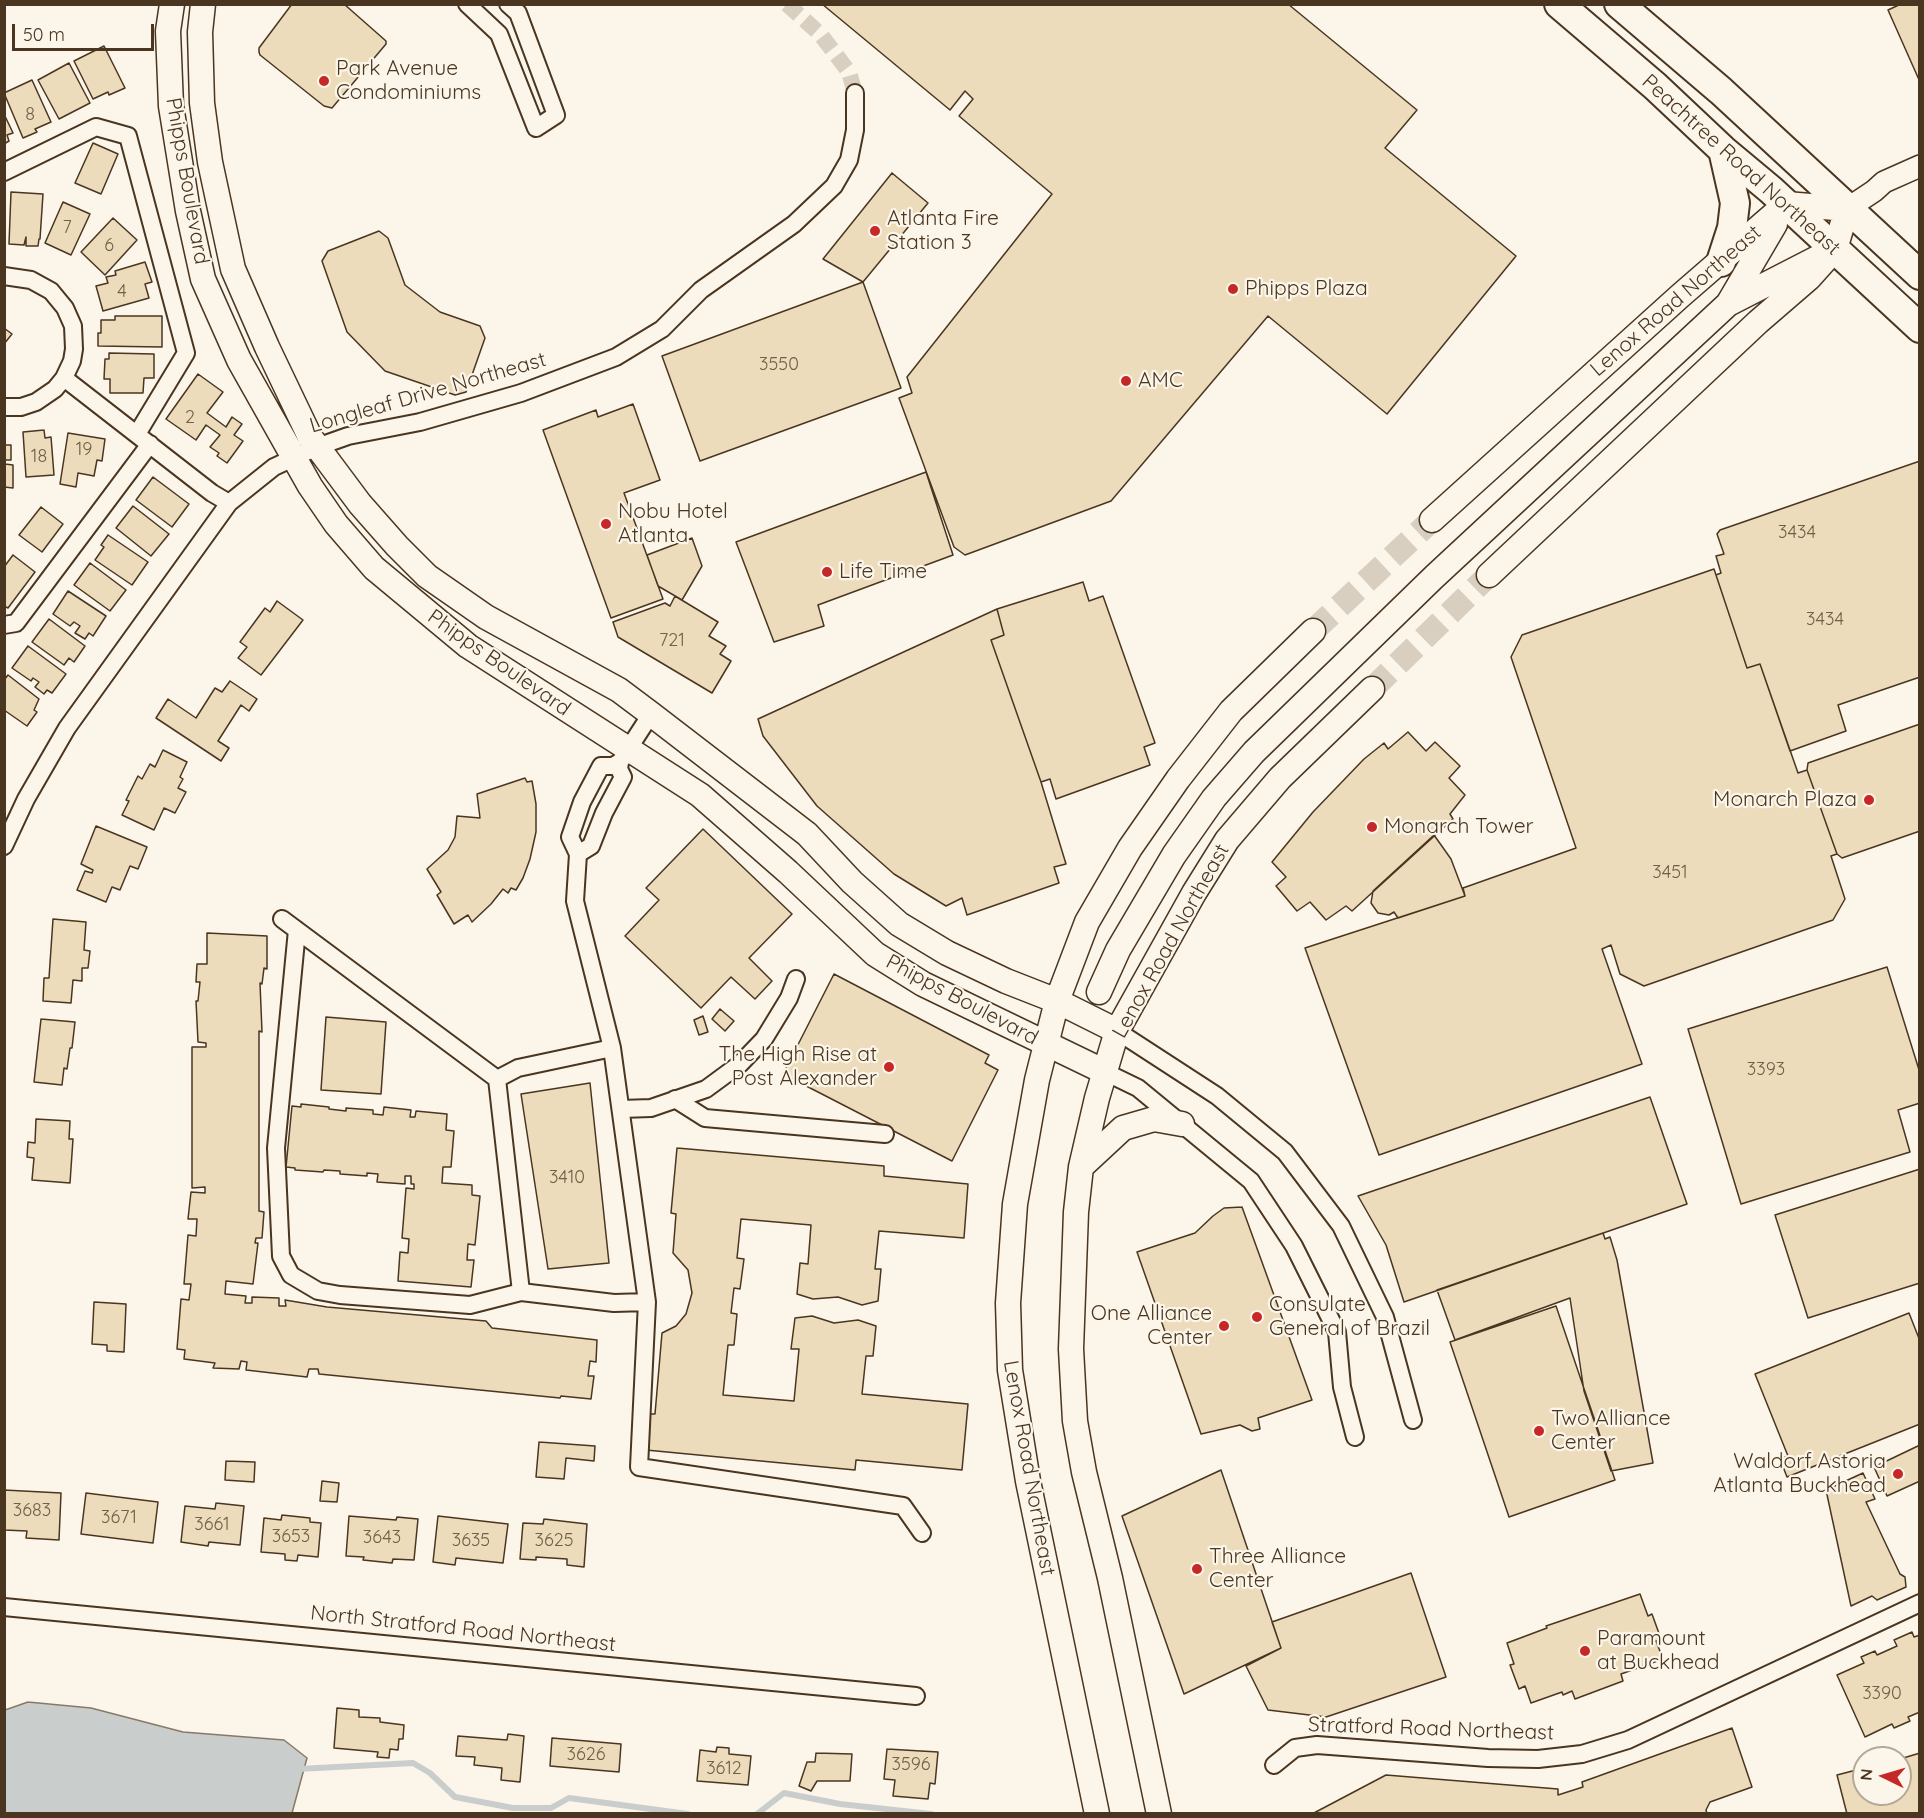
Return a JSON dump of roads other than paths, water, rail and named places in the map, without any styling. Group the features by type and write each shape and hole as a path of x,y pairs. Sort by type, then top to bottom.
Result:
{"highway":[{"name":"Peachtree Road Northeast","path":"1559,4 1655,86 1920,328"},
{"name":"Peachtree Road Northeast","path":"1619,4 1721,91 1920,275"},
{"path":"1720,262 1732,228 1735,203 1723,150"}],"main road":[{"name":"Phipps Boulevard","path":"172,4 168,31 171,106 188,211 203,279 239,360 310,486 336,524 374,568 468,646 623,756 699,795 788,872 875,954 923,984 1105,1072"},
{"name":"Phipps Boulevard","path":"203,4 200,32 202,103 210,162 233,269 310,437 360,504 397,546 427,576 486,617 619,690 651,714 807,834 852,882 899,924 947,953 1006,981 1057,1001 1117,1031"},
{"path":"1490,575 1758,322 1809,278 1835,249 1847,209 1786,204 1728,304"},
{"name":"Lenox Road Northeast","path":"1432,520 1680,296 1786,204"},
{"path":"1117,1031 1099,992 1118,950 1174,855 1214,798 1254,752 1434,577 1728,304 1835,249"},
{"name":"Lenox Road Northeast","path":"1097,1814 1028,1481 1010,1370 1008,1303 1015,1204 1045,1043 1057,1001 1087,922 1142,831 1178,779 1231,711 1313,631"},
{"name":"Lenox Road Northeast","path":"1159,1814 1110,1578 1084,1472 1075,1421 1071,1349 1076,1212 1082,1167 1097,1098 1117,1031 1194,892 1227,840 1280,778 1372,689"},
{"path":"1057,1001 1099,992"},
{"path":"1082,1167 1123,1128 1154,1119 1182,1124"}],"street":[{"path":"467,4 499,34 536,128 556,115 518,13 507,4"},
{"name":"Longleaf Drive Northeast","path":"4,846 26,799 67,728 229,503 274,467 317,447 348,436 420,422 521,393 616,357 662,329 701,290 794,224 834,186 849,160 855,130 855,93"},
{"path":"4,172 96,127 128,136 186,353 144,439 16,623 4,625"},
{"path":"1847,209 1884,182 1920,166"},
{"path":"4,276 31,280 51,291 65,308 73,326 74,348 72,361 64,378 55,389 36,402 21,407 4,407"},
{"path":"64,378 212,493 229,503"},
{"path":"651,714 623,756 613,766 600,766 582,802 570,837 578,854 575,902 612,1047 647,1302 639,1467 903,1506 922,1533"},
{"path":"578,854 591,846 604,813 623,777 619,769 623,756"},
{"path":"282,919 497,1079 521,1292"},
{"path":"297,930 276,1148 282,1256 291,1275 318,1291 340,1295 470,1305 521,1292 614,1303 647,1302"},
{"path":"621,1109 651,1108 706,1089 740,1064 764,1039 789,998 796,979"},
{"path":"1117,1031 1217,1096 1285,1152 1341,1226 1385,1317 1413,1420"},
{"path":"497,1079 518,1068 612,1047"},
{"path":"1105,1072 1138,1088 1251,1181 1294,1246 1337,1332 1342,1387 1354,1437"},
{"path":"675,1099 705,1118 885,1134"},
{"name":"Stratford Road Northeast","path":"1274,1765 1295,1748 1317,1745 1488,1758 1538,1759 1582,1754 1628,1740 1920,1603"},
{"name":"North Stratford Road Northeast","path":"4,1606 916,1696"}],"waterway":[{"path":"298,1769 413,1763 430,1773 455,1797 513,1808 551,1808 569,1798 688,1814"},
{"path":"757,1814 784,1793 840,1804 931,1814"}],"tunnel":[{"path":"787,4 821,35 849,72 855,93"},
{"path":"1313,631 1432,520"},
{"path":"1372,689 1489,575"}],"place":[{"name":"Park Avenue Condominiums","path":"324,81"},
{"name":"Atlanta Fire Station 3","path":"875,231"},
{"name":"Phipps Plaza","path":"1233,289"},
{"name":"AMC","path":"1126,381"},
{"name":"Nobu Hotel Atlanta","path":"606,524"},
{"name":"Life Time","path":"827,572"},
{"name":"Monarch Plaza","path":"1869,800"},
{"name":"Monarch Tower","path":"1372,827"},
{"name":"The High Rise at Post Alexander","path":"889,1067"},
{"name":"Consulate General of Brazil","path":"1257,1317"},
{"name":"One Alliance Center","path":"1224,1326"},
{"name":"Two Alliance Center","path":"1539,1431"},
{"name":"Waldorf Astoria Atlanta Buckhead","path":"1898,1474"},
{"name":"Three Alliance Center","path":"1197,1569"},
{"name":"Paramount at Buckhead","path":"1585,1651"}]}
